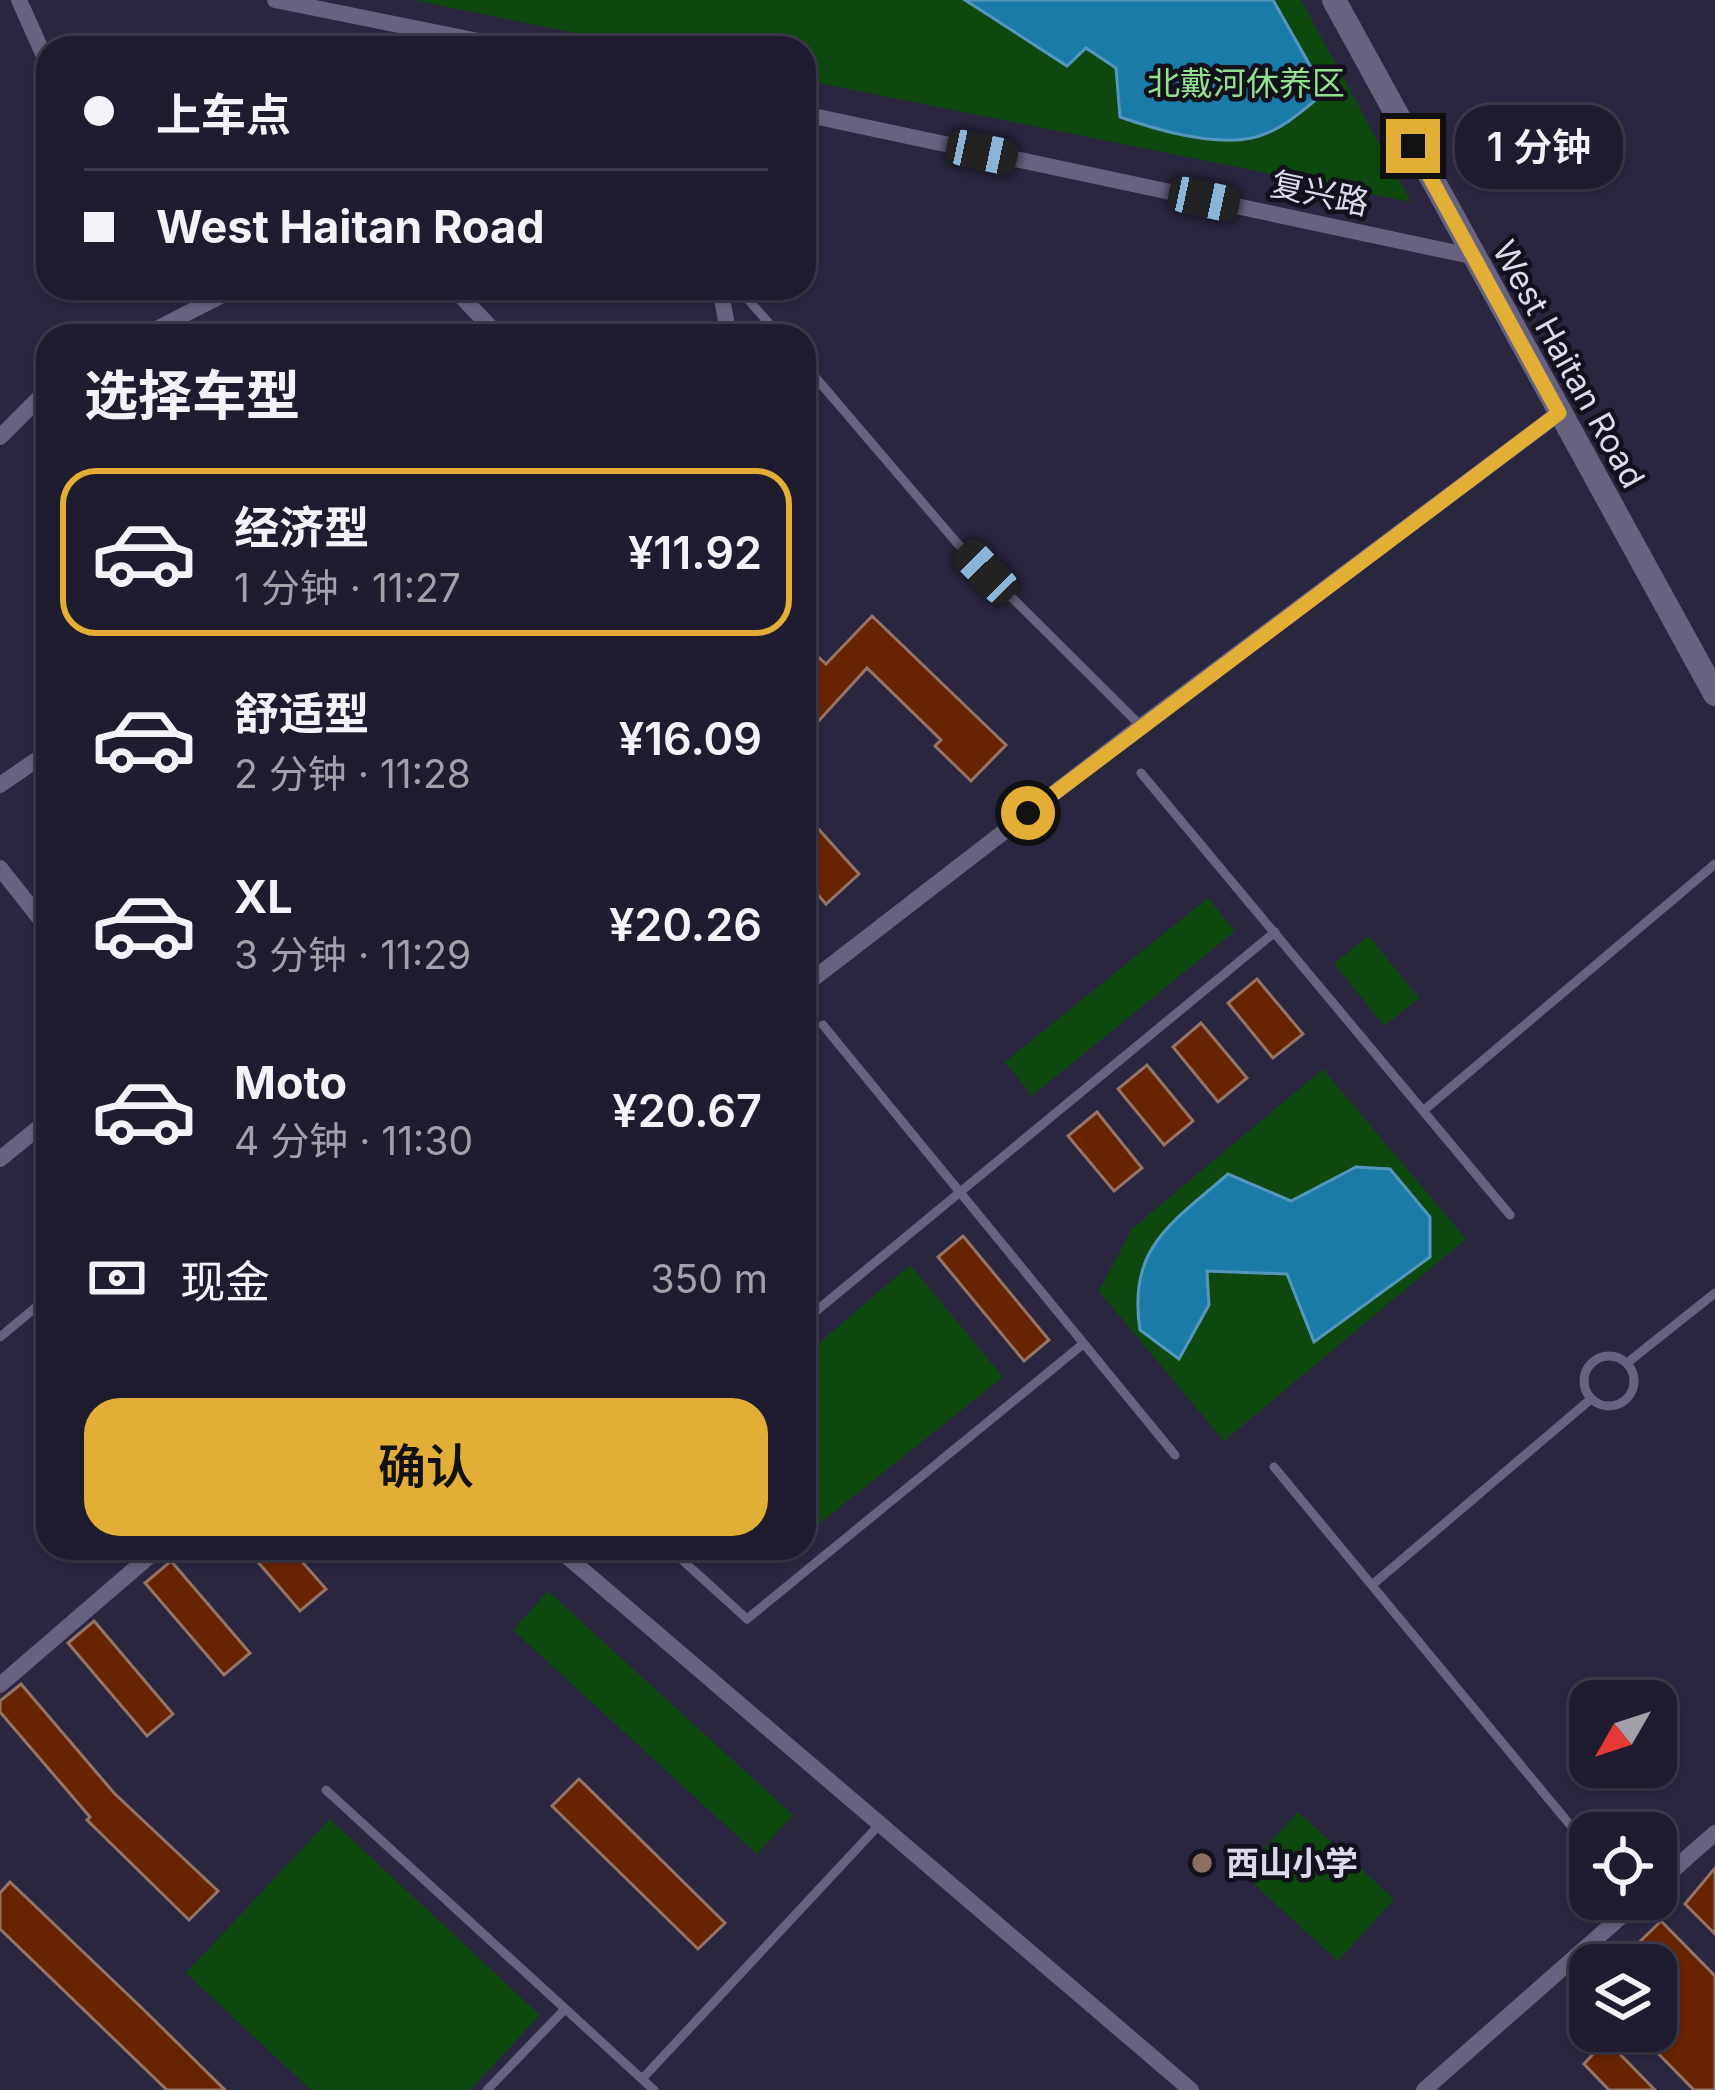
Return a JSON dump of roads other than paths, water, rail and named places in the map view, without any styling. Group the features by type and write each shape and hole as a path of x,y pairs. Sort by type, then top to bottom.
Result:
{"main road":[{"name":"West Haitan Road","path":"1334,0 1715,694"}],"street":[{"path":"19,0 36,38"},
{"path":"275,0 454,36"},
{"name":"复兴路","path":"816,117 1472,256"},
{"path":"166,324 213,300"},
{"path":"464,300 488,324"},
{"path":"0,437 36,401"},
{"path":"816,977 1559,413"},
{"path":"0,785 36,760"},
{"path":"0,868 36,913"},
{"path":"0,1159 36,1130"},
{"path":"0,1685 145,1560"},
{"path":"571,1560 1191,2090"},
{"path":"1677,1867 1715,1833"},
{"path":"1424,2090 1615,1920"}],"lane":[{"path":"748,300 770,324"},
{"path":"816,378 958,543 1141,726"},
{"path":"1142,773 1510,1215"},
{"path":"1423,1111 1715,864"},
{"path":"816,1311 1274,932"},
{"path":"823,1025 1174,1455"},
{"path":"1627,1363 1715,1293"},
{"path":"0,1337 36,1307"},
{"path":"682,1560 747,1618 1083,1344"},
{"path":"1612,1356 1627,1363 1634,1377 1627,1399 1605,1406 1591,1399 1584,1383 1589,1366 1612,1356"},
{"path":"1372,1585 1591,1399"},
{"path":"1274,1467 1569,1824"},
{"path":"326,1790 654,2090"},
{"path":"642,2079 880,1824"},
{"path":"487,2090 566,2009"}],"water":[{"path":"965,0 1273,0 1325,92 1282,126 1252,138 1220,140 1167,131 1120,117 1116,68 1086,48 1067,66"},
{"path":"1356,1167 1390,1169 1430,1217 1430,1257 1314,1342 1287,1274 1207,1271 1209,1305 1179,1359 1140,1330 1140,1278 1147,1257 1172,1223 1228,1174 1291,1201"}],"place":[{"name":"西山小学","path":"1202,1863"}],"park label":[{"name":"北戴河休养区","path":"1246,83"}]}
